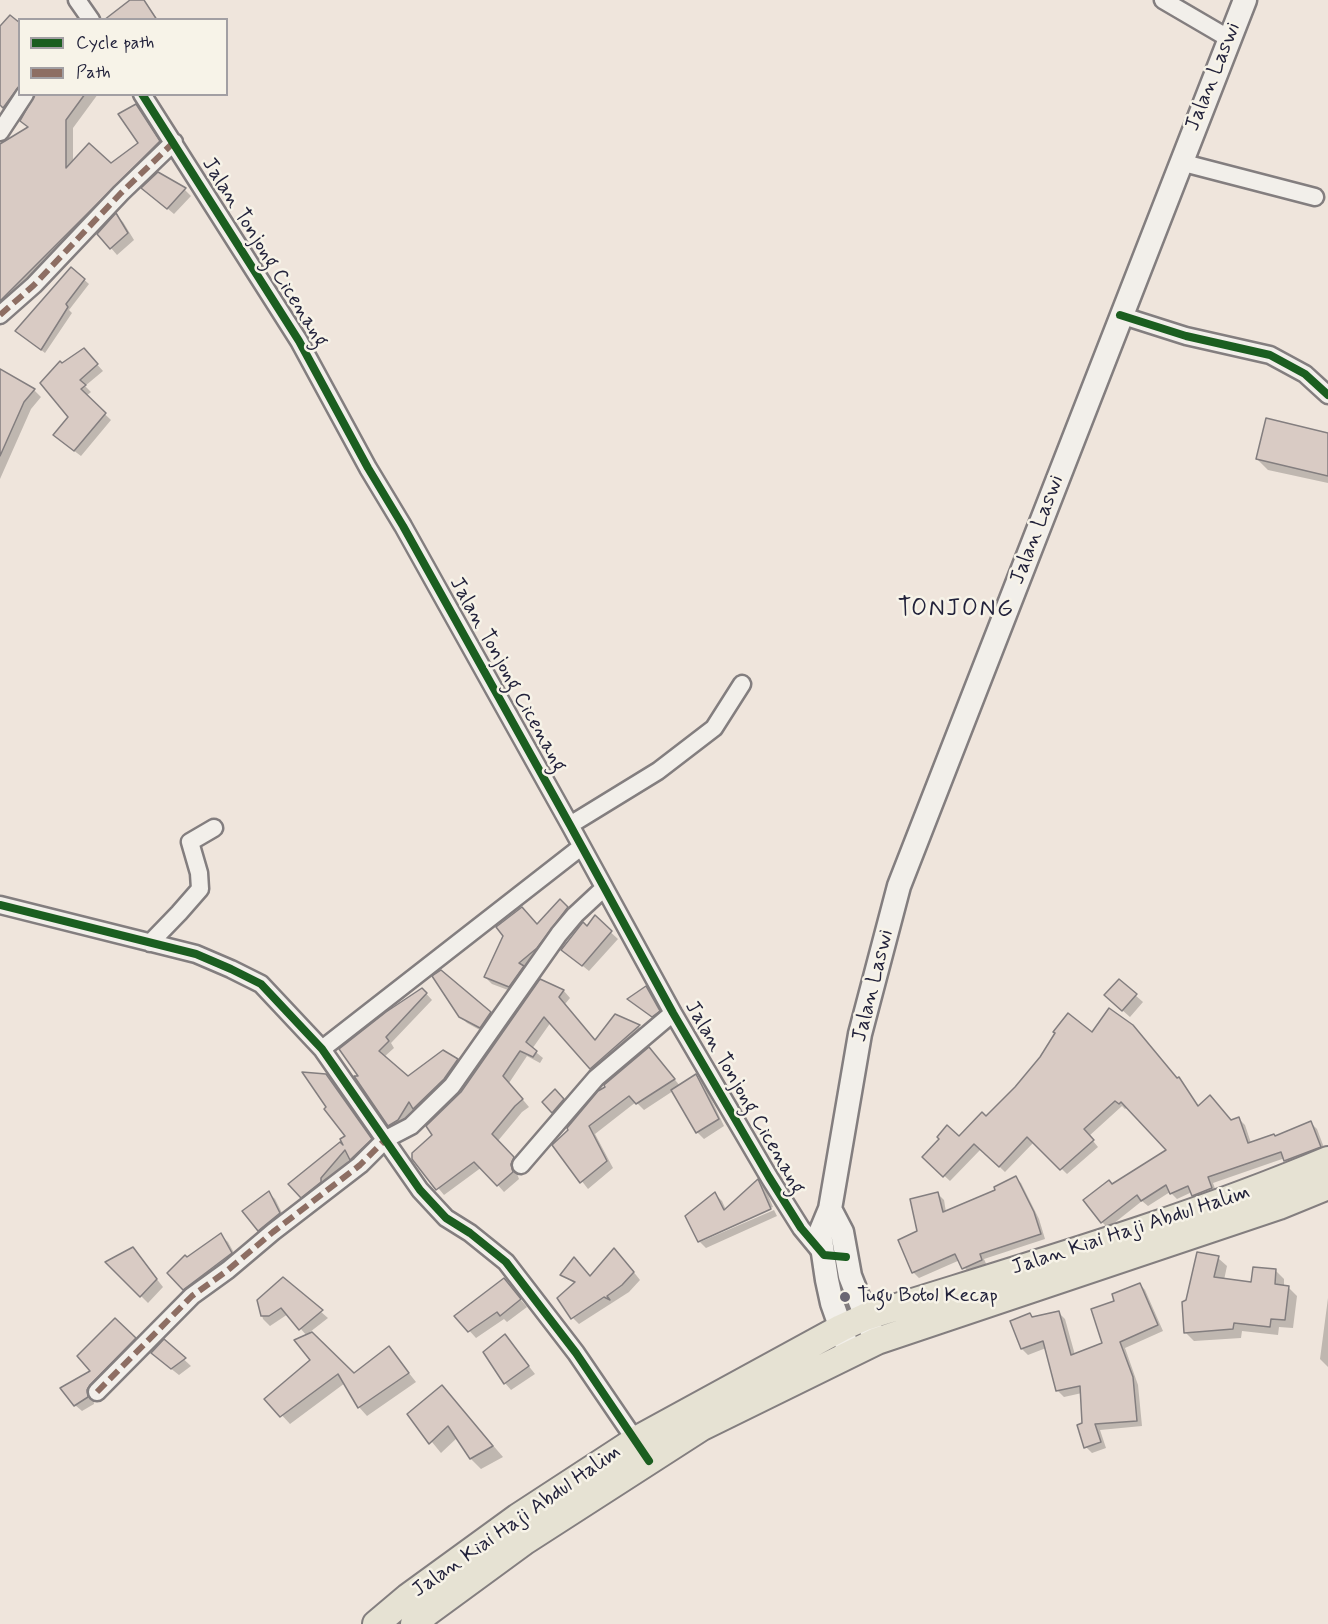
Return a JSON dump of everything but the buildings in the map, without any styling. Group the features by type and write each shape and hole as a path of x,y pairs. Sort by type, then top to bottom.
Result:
{"main road":[{"name":"Jalan Laswi","path":"850,1354 832,1303 835,1256 842,1232 830,1209 860,1034 898,886 1029,557 1120,315 1245,0"},
{"name":"Jalan Kiai Haji Abdul Halim","path":"376,1624 408,1597 518,1517 642,1451 841,1328 865,1317 1093,1245 1272,1184 1328,1160"},
{"name":"Jalan Kiai Haji Abdul Halim","path":"414,1624 428,1611 525,1541 642,1451 702,1427 877,1341 1279,1206 1328,1186"},
{"name":"Jalan Laswi","path":"835,1256 850,1276 865,1317 877,1341"}],"street":[{"path":"77,0 90,18"},
{"path":"1163,0 1228,39"},
{"path":"0,132 24,96"},
{"name":"Jalan Tonjong Cicenang","path":"143,96 299,341 673,1013 786,1205 801,1228 835,1256"},
{"path":"0,315 34,285 121,193 174,142"},
{"path":"1180,162 1315,197"},
{"path":"1120,315 1185,336 1270,355 1305,374 1328,394"},
{"path":"570,825 658,771 714,728 742,684"},
{"path":"150,943 200,889 199,873 190,842 214,828"},
{"path":"322,1050 581,847"},
{"path":"97,1392 192,1296 360,1166 386,1139 411,1126 452,1086 559,934 575,915 604,888"},
{"path":"0,905 196,954 261,984 322,1050 420,1190 446,1218 470,1233 506,1262 576,1353 642,1451"},
{"path":"521,1165 596,1077 673,1013"}],"marked path":[{"path":"0,315 34,285 121,193 174,142"},
{"path":"97,1392 192,1296 360,1165 386,1139"}],"cycle path":[{"path":"143,96 299,341 673,1013 769,1177 801,1228 824,1255 846,1257"},
{"path":"1120,315 1186,336 1270,355 1305,374 1328,395"},
{"path":"0,905 196,954 261,984 322,1049 420,1190 446,1218 470,1233 506,1262 576,1353 649,1461"}],"place":[{"name":"Tugu Botol Kecap","path":"845,1297"}],"district":[{"name":"TONJONG","path":"956,610"}]}
